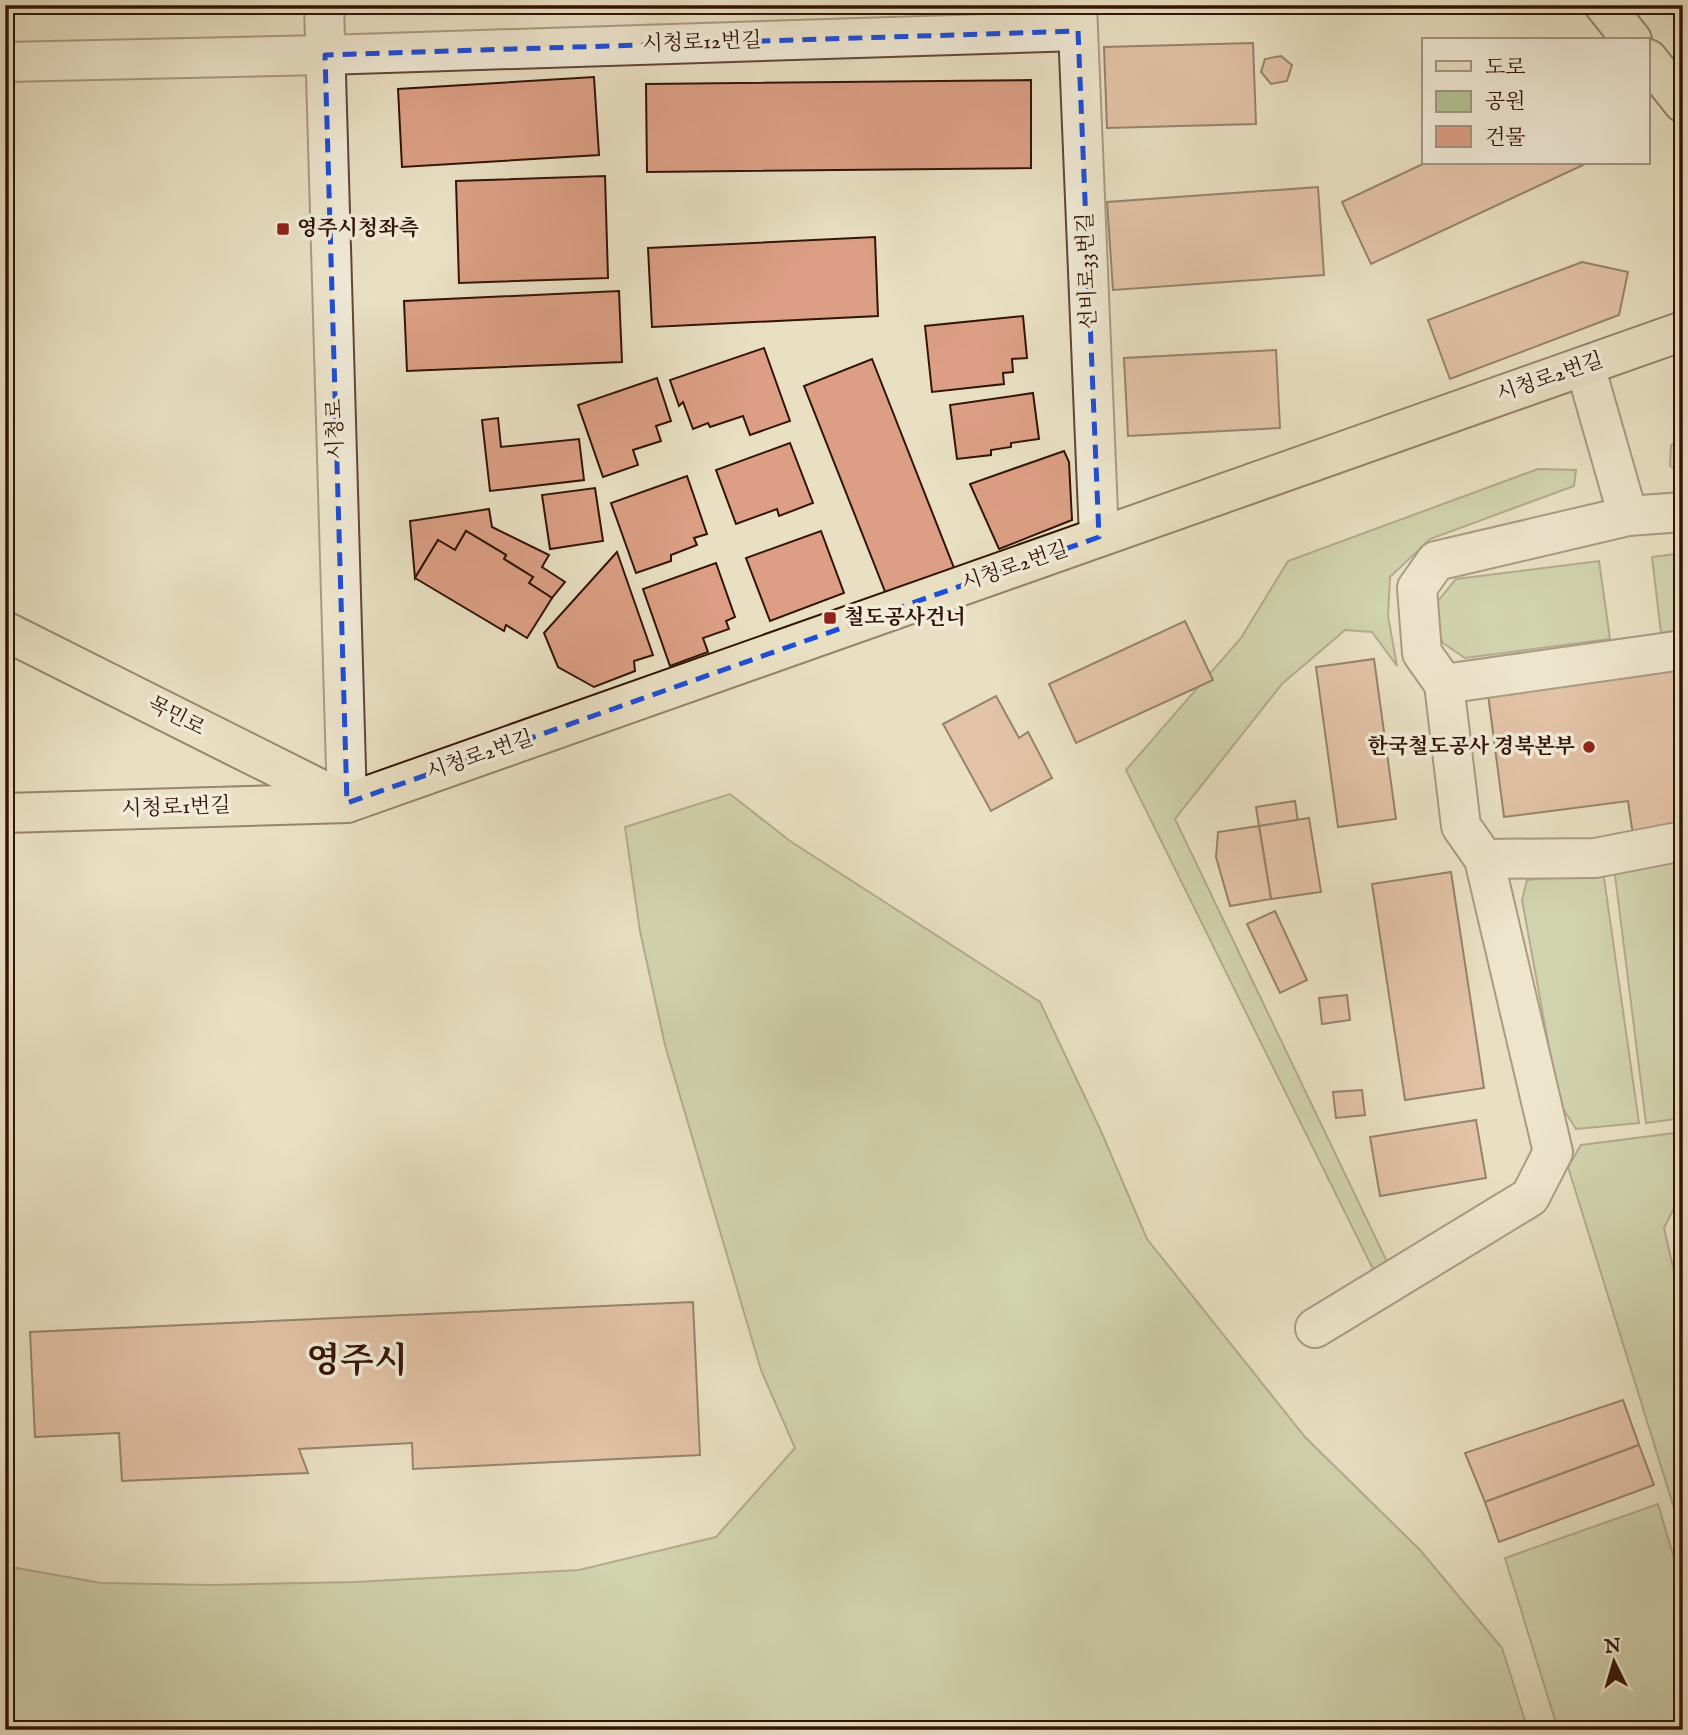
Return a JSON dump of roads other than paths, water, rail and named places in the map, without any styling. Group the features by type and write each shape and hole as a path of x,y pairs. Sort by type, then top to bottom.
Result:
{"main road":[{"path":"1604,5 1630,38"},
{"path":"1650,62 1683,103"},
{"name":"시청로2번길","path":"347,803 1683,331"},
{"name":"목민로","path":"5,631 347,803"},
{"name":"시청로1번길","path":"5,813 347,803"}],"street":[{"name":"시청로","path":"324,5 347,803"},
{"name":"시청로12번길","path":"325,55 1078,18"},
{"name":"선비로33번길","path":"1078,18 1099,537"},
{"path":"5,62 325,55"},
{"path":"1585,366 1628,516"},
{"path":"1315,1328 1530,1197 1553,1152 1484,859 1461,826 1444,684 1422,653 1417,588 1436,561 1628,516 1683,512"},
{"path":"1444,684 1683,650"},
{"path":"1484,859 1595,858 1683,842"}],"place":[{"name":"영주시청좌측","path":"283,229"},
{"name":"철도공사건너","path":"830,618"},
{"name":"한국철도공사 경북본부","path":"1589,747"}],"district":[{"name":"영주시","path":"357,1362"}]}
